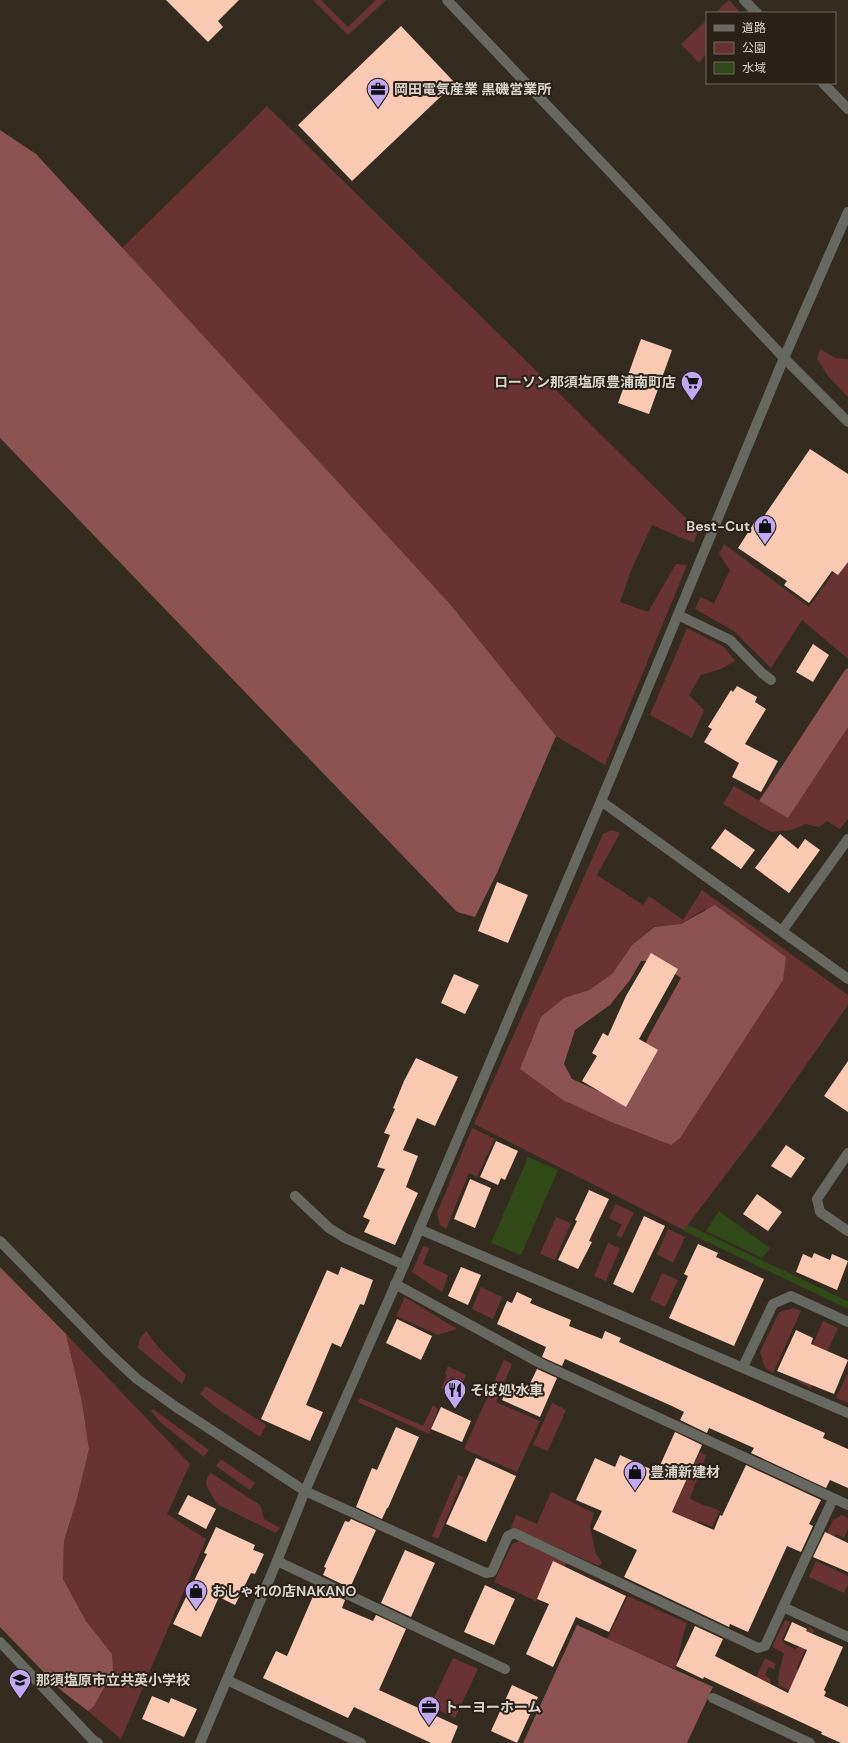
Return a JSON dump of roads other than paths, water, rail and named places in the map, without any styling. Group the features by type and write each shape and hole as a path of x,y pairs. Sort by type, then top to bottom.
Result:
{"street":[{"path":"447,0 784,358 848,422"},
{"path":"744,0 756,12"},
{"path":"824,84 848,109"},
{"path":"200,1743 305,1491 404,1265 601,801 784,358 848,212"},
{"path":"678,615 730,640 762,673 771,680"},
{"path":"601,801 848,979"},
{"path":"782,931 848,839"},
{"path":"848,1153 817,1199 820,1212 848,1231"},
{"path":"295,1196 329,1228 345,1238 404,1265"},
{"path":"419,1228 848,1413"},
{"path":"0,1241 108,1352 137,1378 176,1407 305,1491 486,1573 492,1572 508,1536 514,1533 758,1648 765,1646 833,1499"},
{"path":"395,1284 540,1363 848,1506"},
{"path":"743,1367 773,1304 791,1296 848,1322"},
{"path":"277,1561 505,1669"},
{"path":"783,1607 848,1637"},
{"path":"0,1642 93,1740 98,1743"},
{"path":"227,1680 361,1743"},
{"path":"713,1698 810,1743"}],"water":[{"path":"528,1157 558,1170 521,1255 491,1243"},
{"path":"719,1211 770,1248 762,1258 706,1231"}],"waterway":[{"path":"688,1229 848,1305"}],"place":[{"name":"岡田電気産業 黒磯営業所","path":"378,108"},
{"name":"ローソン那須塩原豊浦南町店","path":"692,402"},
{"name":"Best-Cut","path":"765,546"},
{"name":"そば処 水車","path":"455,1410"},
{"name":"豊浦新建材","path":"635,1492"},
{"name":"おしゃれの店NAKANO","path":"196,1610"},
{"name":"那須塩原市立共英小学校","path":"20,1700"},
{"name":"トーヨーホーム","path":"429,1726"}]}
